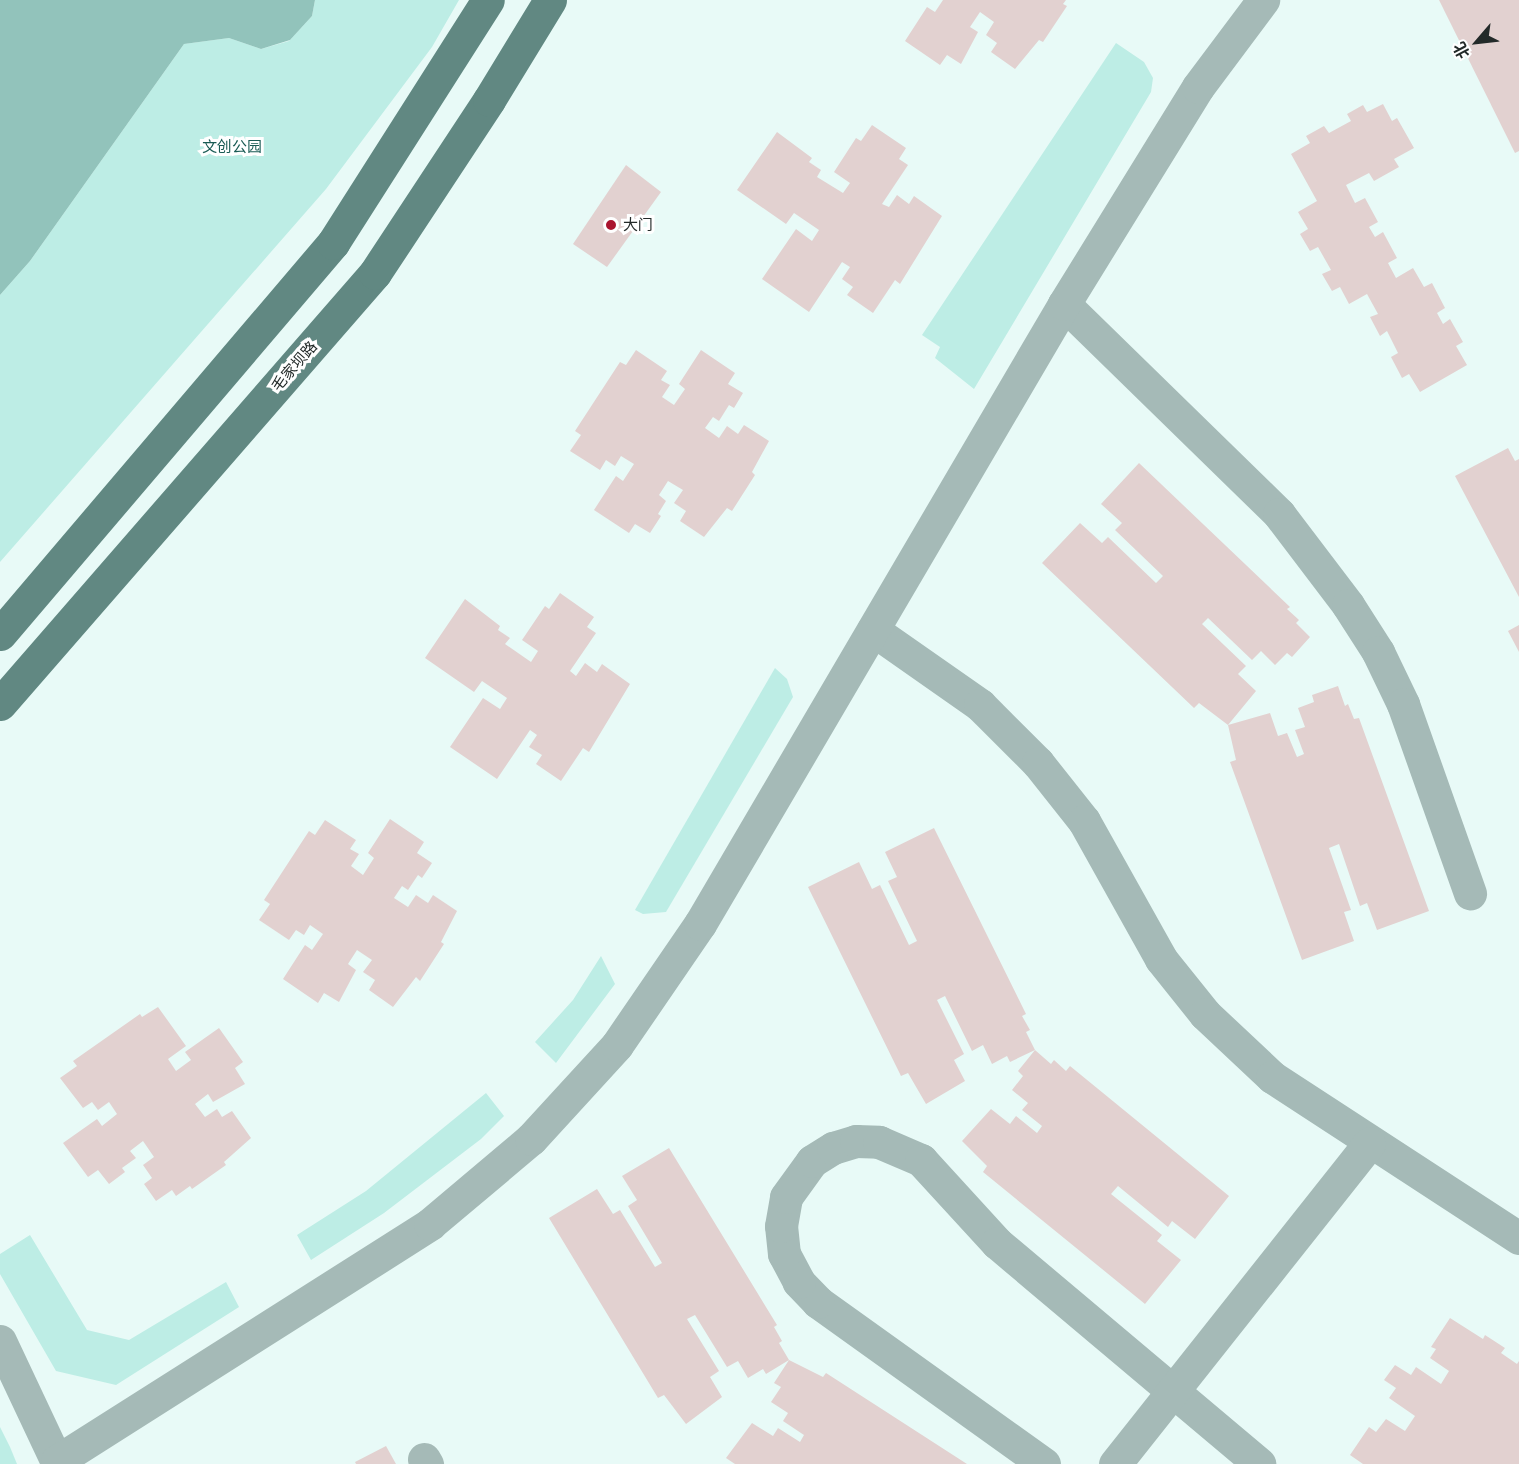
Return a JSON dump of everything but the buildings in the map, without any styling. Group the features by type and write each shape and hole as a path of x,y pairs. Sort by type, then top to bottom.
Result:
{"main road":[{"path":"0,634 333,243 488,0"},
{"name":"毛家坝路","path":"0,704 375,273 489,100 550,0"}],"street":[{"path":"0,1341 57,1462 430,1224 531,1140 617,1045 700,924 1064,304 1198,87 1263,0"},
{"path":"1064,304 1279,514 1330,578 1378,652 1403,704 1470,892"},
{"path":"873,630 980,705 1038,763 1083,821 1161,959 1205,1014 1272,1077 1369,1143 1519,1238"},
{"path":"1044,1464 818,1302 799,1282 784,1254 781,1226 786,1197 812,1161 832,1148 856,1141 879,1142 921,1160 997,1243 1171,1393 1259,1464"},
{"path":"1115,1464 1369,1143"}],"green space":[{"name":"文创公园","path":"315,0 459,0 432,47 326,189 0,562 0,295 30,261 184,44 229,38 261,49 289,41 312,16"},
{"path":"1116,43 1144,62 1153,78 1151,92 974,389 935,358 940,347 922,335"},
{"path":"775,668 787,679 793,697 666,912 643,914 635,910"},
{"path":"601,956 615,984 556,1063 535,1042 573,1000"},
{"path":"486,1093 504,1116 481,1139 384,1213 311,1260 297,1235 366,1191"},
{"path":"30,1235 87,1330 129,1340 226,1282 239,1307 116,1385 56,1371 0,1274 0,1254"},
{"path":"0,1427 10,1447 17,1464 0,1464"}],"shaded area":[{"path":"0,0 315,0 312,16 290,40 261,49 229,38 184,44 30,261 0,295"}],"place":[{"name":"大门","path":"611,225"}]}
